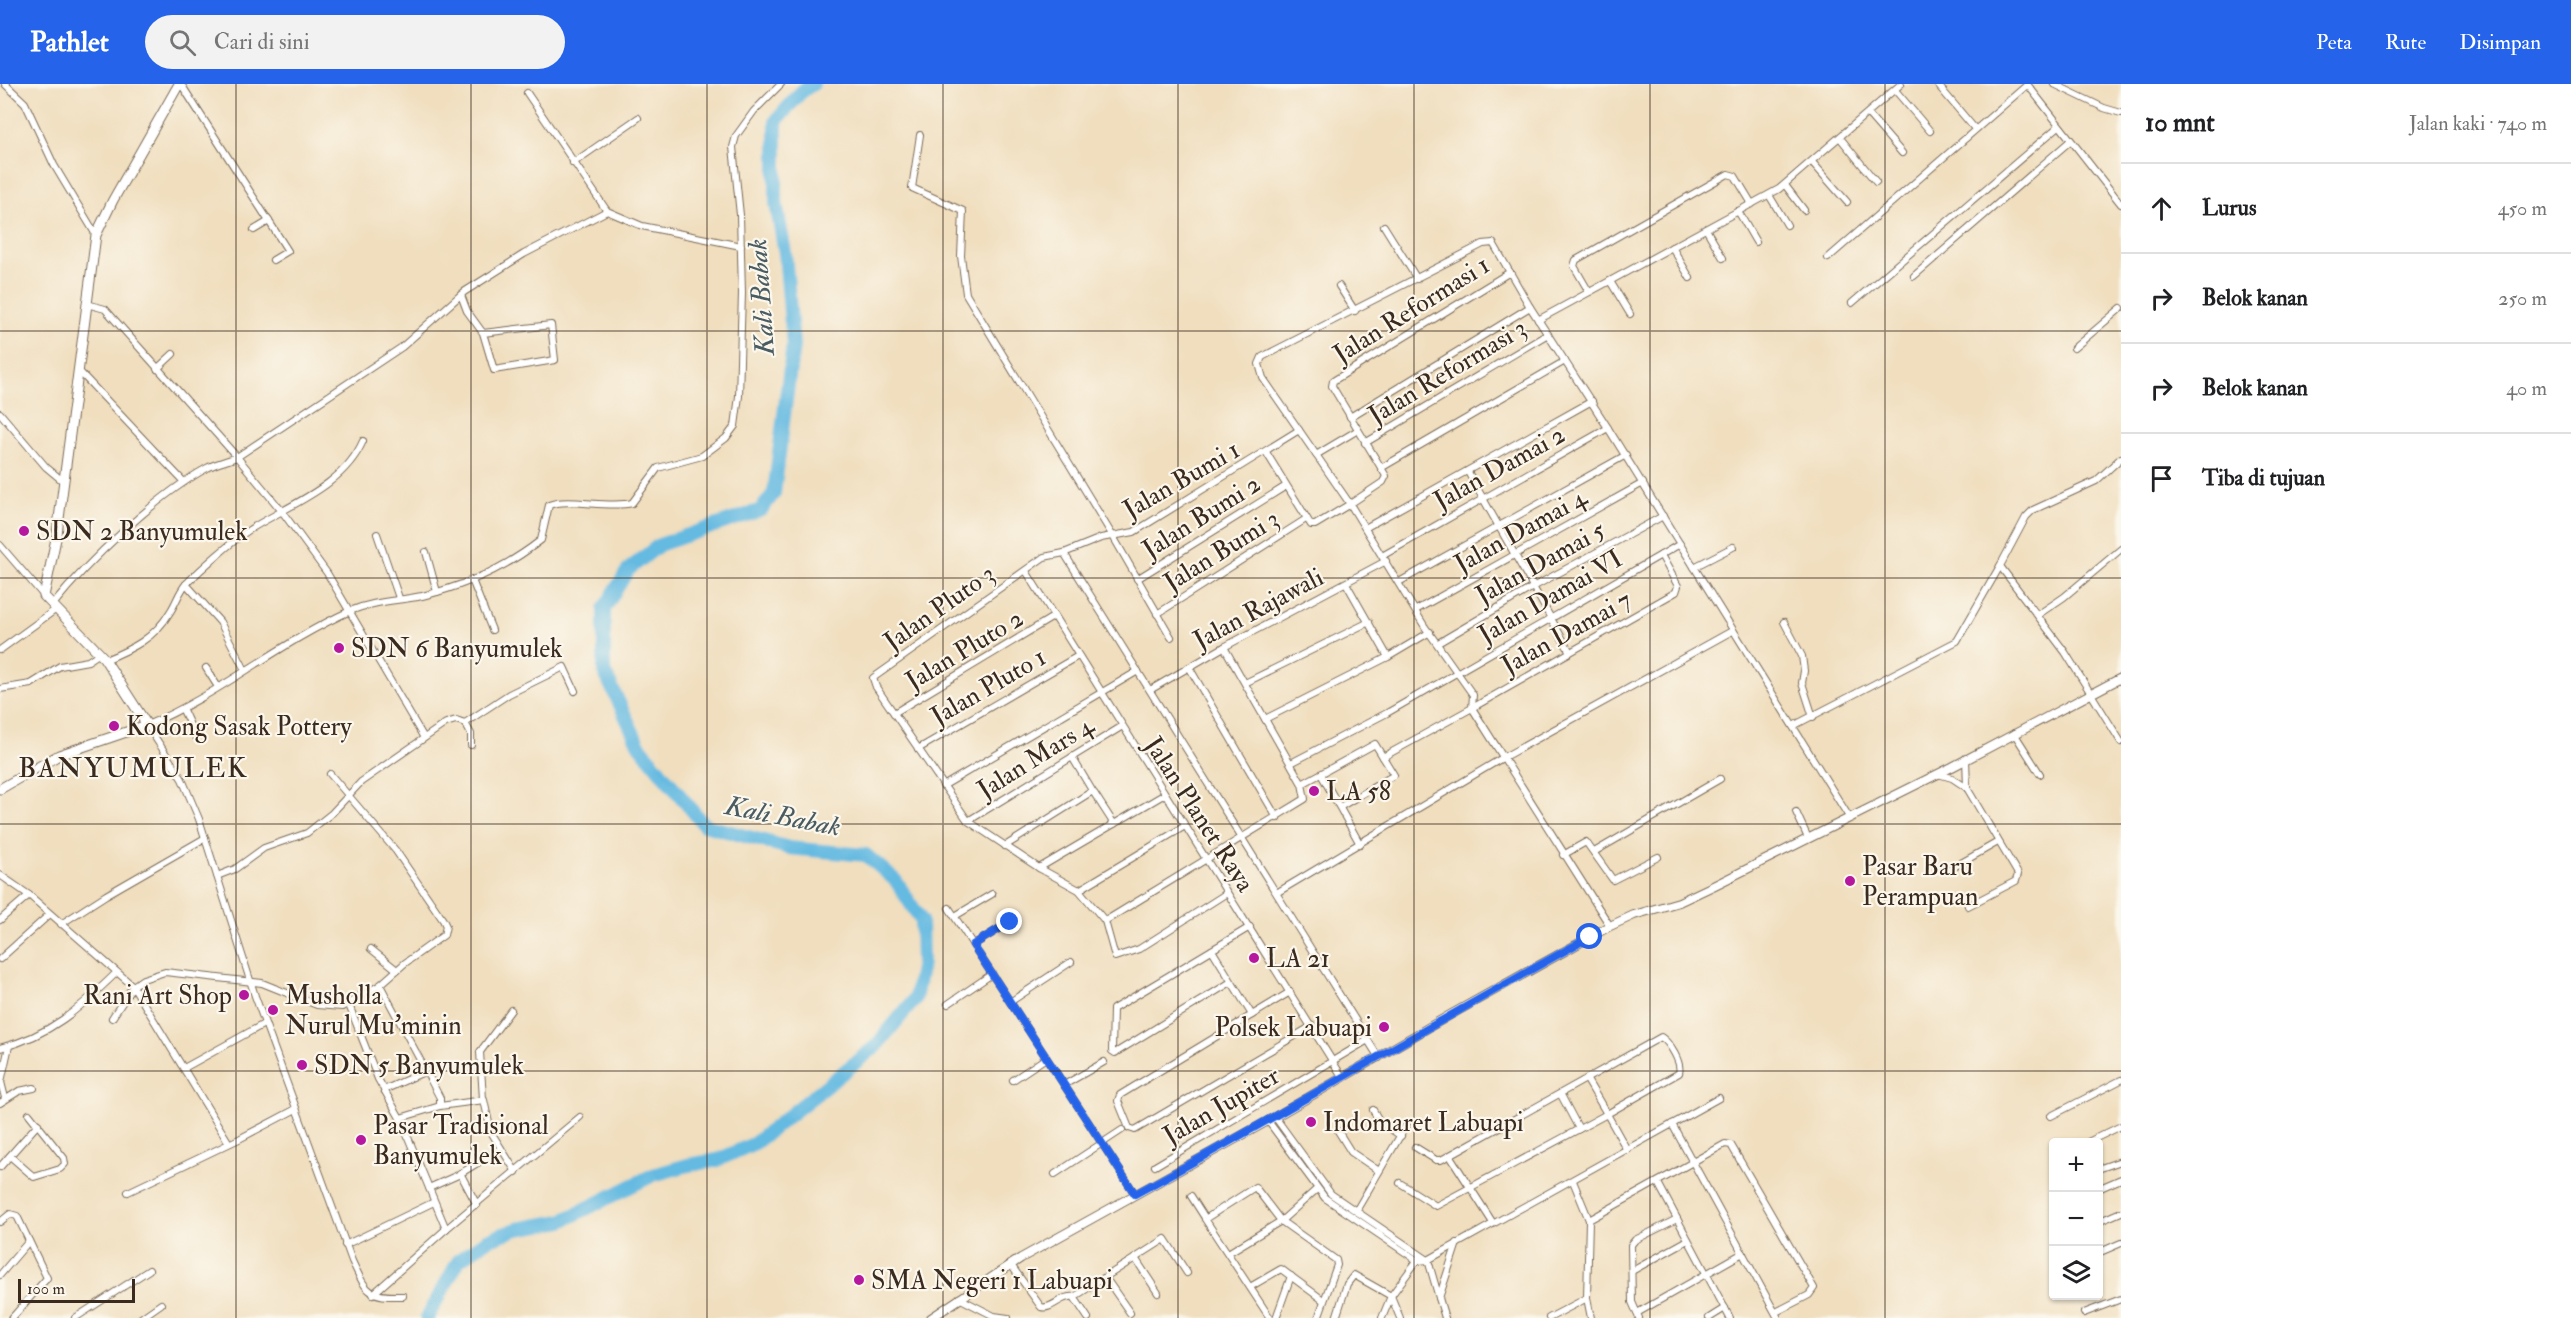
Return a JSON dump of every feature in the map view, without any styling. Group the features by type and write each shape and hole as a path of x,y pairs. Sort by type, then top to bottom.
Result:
{"main road":[{"path":"0,789 59,755 147,725 102,656 53,608 44,596 64,482 96,235 113,200 180,84"}],"street":[{"path":"5,84 25,103 54,165 96,235"},
{"path":"180,84 288,251 273,260"},
{"path":"403,1296 373,1294 362,1281 345,1245 264,1024 205,838 182,779 147,725 183,710 245,670 351,611 399,598 437,592 472,580 520,554 541,540 549,505 559,502 606,505 632,503 658,468 702,456 726,438 735,426 739,409 742,302 741,246 733,147 749,117 768,94 781,84"},
{"path":"1539,320 1769,195 1841,139 1901,84"},
{"path":"1937,84 1975,129"},
{"path":"1828,258 2027,84 2121,204"},
{"path":"2054,84 2104,108 2121,112"},
{"path":"1895,90 1930,131"},
{"path":"527,93 608,211 642,226 741,246"},
{"path":"1868,114 1902,153"},
{"path":"573,163 638,118"},
{"path":"1852,303 2059,126"},
{"path":"920,135 912,188 963,211 961,256 966,294 1114,538 1171,637"},
{"path":"1841,139 1876,182"},
{"path":"1914,276 2070,141"},
{"path":"1812,162 1847,202"},
{"path":"1589,292 1574,266 1576,260 1728,174 1735,176 1752,204"},
{"path":"1785,184 1804,210"},
{"path":"1769,195 1787,225"},
{"path":"0,650 53,608 69,583 116,539 184,482 209,467 237,457 402,347 460,295 524,254 608,211"},
{"path":"1738,211 1756,242"},
{"path":"254,230 269,221"},
{"path":"1384,226 1417,279"},
{"path":"1706,229 1723,258"},
{"path":"1610,926 1472,708 1473,695 1458,671 1430,632 1350,504 1263,378 1259,360 1270,352 1491,242 1530,307 1626,455 1732,631 1849,817"},
{"path":"1672,247 1690,278"},
{"name":"Jalan Reformasi 1","path":"1333,381 1510,272"},
{"path":"1610,281 1630,314"},
{"path":"1340,286 1355,310"},
{"path":"460,295 467,311 483,333 494,370 555,360 550,325 483,333"},
{"path":"88,298 105,309 237,457 281,510 327,573 351,611 424,738"},
{"path":"1350,417 1530,307"},
{"path":"2073,348 2121,308"},
{"name":"Jalan Reformasi 3","path":"1333,381 1332,386 1365,443 1548,334"},
{"path":"157,369 173,354"},
{"path":"1382,468 1565,361"},
{"path":"78,370 184,482"},
{"path":"1365,528 1592,401"},
{"path":"0,413 46,467 64,482"},
{"name":"Jalan Damai 2","path":"1384,559 1483,498 1608,428"},
{"name":"Jalan Bumi 1","path":"1064,553 1101,538 1114,538 1134,532 1299,430"},
{"path":"1316,455 1358,430"},
{"path":"0,689 31,684 60,666 88,661 137,647 169,615 186,584 248,531 341,472 357,454 363,441"},
{"path":"1266,452 1306,519 1315,525 1385,481 1386,476 1382,468 1365,443"},
{"path":"1399,582 1626,455"},
{"path":"1793,726 1958,641 2026,517 2033,510 2096,482 2121,458"},
{"path":"1468,472 1570,652"},
{"name":"Jalan Damai 4","path":"1416,610 1643,483"},
{"name":"Jalan Bumi 2","path":"1137,579 1286,486"},
{"name":"Jalan Damai 5","path":"1438,643 1533,587 1663,516"},
{"name":"Jalan Bumi 3","path":"1157,614 1306,519"},
{"path":"377,534 399,598"},
{"name":"Jalan Damai VI","path":"1291,763 1387,713 1680,544"},
{"path":"0,545 44,596"},
{"path":"1694,567 1733,547"},
{"path":"2038,614 2064,597 2121,549"},
{"path":"426,552 437,592"},
{"name":"Jalan Pluto 3","path":"894,713 873,681 875,676 1050,554 1064,553"},
{"name":"Jalan Planet Raya","path":"1064,553 1278,892 1379,1058"},
{"name":"Jalan Damai 7","path":"1383,757 1678,590 1661,555"},
{"name":"Jalan Rajawali","path":"1150,690 1224,647 1346,583 1384,559"},
{"path":"2000,566 2065,652 2121,742"},
{"name":"Jalan Planet Raya","path":"1026,571 1121,727 1250,927 1343,1078"},
{"path":"472,580 492,630"},
{"path":"1346,583 1388,657"},
{"path":"186,584 220,622 245,670"},
{"name":"Jalan Pluto 2","path":"894,713 1053,617"},
{"path":"1245,683 1369,622"},
{"path":"1784,622 1802,656 1804,671 1802,684 1813,717"},
{"path":"1278,892 1504,758 1732,631"},
{"path":"1265,719 1388,657 1430,632"},
{"path":"1105,921 1305,799 1302,784 1291,763 1224,647"},
{"name":"Jalan Pluto 1","path":"918,749 1078,656"},
{"path":"465,723 509,694 564,667 575,691"},
{"path":"1189,667 1277,818"},
{"path":"206,668 218,687"},
{"path":"943,786 1138,671"},
{"path":"931,1318 1011,1265 1379,1058 1468,1004 1610,926 1634,915 1679,902 1938,774 2121,678"},
{"path":"183,710 195,736"},
{"path":"894,713 968,821 1039,868 1079,890 1105,921 1115,957 1139,949 1227,893"},
{"path":"217,876 235,869 264,848 307,833 348,798 371,774 450,720 465,723 471,734 471,745"},
{"name":"Jalan Mars 4","path":"968,821 1121,727"},
{"path":"2014,733 2040,774"},
{"path":"1302,784 1374,744 1394,774 1393,777 1340,807"},
{"path":"1072,757 1114,824"},
{"path":"1966,758 1966,788"},
{"path":"112,1018 133,986 143,979 165,972 250,981 274,986 317,1005 328,1007 349,1005 380,986 397,969 444,935 446,926 396,852 330,774"},
{"path":"1321,774 1360,844"},
{"path":"1938,774 1952,778 1966,788 2018,877 1968,906"},
{"path":"1594,852 1720,779"},
{"path":"1005,846 1093,792"},
{"path":"1039,868 1165,794"},
{"path":"1796,812 1808,838"},
{"path":"1079,890 1185,826"},
{"path":"61,924 106,895 205,838"},
{"path":"1563,855 1585,841 1613,880 1658,857"},
{"path":"1947,871 1998,842"},
{"path":"0,875 51,914 133,986 229,1143"},
{"path":"955,916 992,894"},
{"path":"0,920 28,895"},
{"path":"949,908 1135,1194"},
{"path":"0,959 51,914"},
{"path":"973,945 1010,922"},
{"path":"1231,982 1115,1053 1110,1047 1111,1013 1116,1007 1250,927"},
{"path":"371,949 397,969"},
{"path":"1212,950 1252,1015"},
{"path":"1010,1002 1071,962"},
{"path":"0,1048 45,1033 70,1017 116,973"},
{"path":"948,1004 992,974"},
{"path":"380,986 440,1098 440,1106"},
{"path":"1290,992 1120,1095 1118,1101 1129,1128 1135,1130 1311,1026"},
{"path":"349,1005 384,1090 400,1118 446,1229"},
{"path":"511,1010 480,1052 483,1099 491,1132 516,1172"},
{"path":"184,1068 264,1024"},
{"path":"1400,1183 1436,1206 1679,1073 1680,1065 1666,1041 1658,1038 1561,1095 1450,1155 1436,1160 1415,1147"},
{"name":"Jalan Jupiter","path":"1155,1166 1368,1040"},
{"path":"9,1046 1,1073 2,1101 19,1091 34,1088"},
{"path":"1013,1080 1046,1058"},
{"path":"1064,1085 1104,1062"},
{"path":"384,1090 426,1071"},
{"path":"1587,1080 1627,1150"},
{"path":"2051,1116 2121,1080"},
{"path":"1561,1095 1579,1129"},
{"path":"1272,1119 1331,1194 1419,1259 1428,1260 1719,1098"},
{"path":"400,1118 440,1106 483,1099"},
{"path":"128,1192 296,1109"},
{"path":"1373,1110 1380,1122 1401,1136"},
{"path":"10,1156 34,1178 63,1166 64,1158 29,1114"},
{"path":"373,1294 579,1117"},
{"path":"1272,1119 1317,1190 1375,1226"},
{"path":"0,1167 38,1124"},
{"path":"1356,1211 1407,1124"},
{"path":"1589,1220 1694,1162 1730,1144 1808,1277 1813,1292 1777,1315 1694,1162 1672,1124"},
{"path":"2098,1138 2121,1126"},
{"path":"1054,1174 1122,1130"},
{"path":"1338,1131 1351,1152 1379,1171"},
{"path":"429,1188 500,1149"},
{"path":"1450,1155 1493,1223"},
{"path":"2103,1167 2121,1161"},
{"path":"460,1173 477,1204"},
{"path":"2103,1187 2121,1179"},
{"path":"1573,1181 1589,1220 1587,1298 1591,1318"},
{"path":"1658,1183 1730,1318"},
{"path":"1228,1253 1281,1221 1322,1184"},
{"path":"1205,1218 1255,1187 1281,1221 1336,1260 1337,1265 1318,1318"},
{"path":"1191,1196 1270,1318"},
{"path":"345,1245 434,1202"},
{"path":"2103,1220 2121,1212"},
{"path":"0,1222 8,1215 14,1214 47,1278 12,1318"},
{"path":"1677,1219 1632,1242 1632,1302 1638,1316 1743,1253"},
{"path":"1011,1265 1041,1307 1048,1307 1064,1297 1074,1297 1165,1239 1187,1273"},
{"path":"1632,1271 1688,1240"},
{"path":"0,1275 29,1241"},
{"path":"1439,1298 1458,1243"},
{"path":"2103,1251 2121,1243"},
{"path":"1135,1258 1158,1293"},
{"path":"1382,1318 1391,1296 1419,1259"},
{"path":"1428,1260 1445,1318"},
{"path":"75,1318 149,1269"},
{"path":"1250,1287 1277,1269 1282,1269 1323,1300"},
{"path":"1336,1318 1347,1284 1353,1275 1391,1296 1400,1318"},
{"path":"1276,1318 1291,1276"},
{"path":"1105,1277 1130,1313"},
{"path":"1074,1297 1088,1318"},
{"path":"959,1298 994,1317 1008,1318"},
{"path":"1549,1318 1587,1298"},
{"path":"2084,1313 2121,1299"},
{"path":"141,1318 161,1304"},
{"path":"1709,1318 1725,1308"}],"waterway":[{"name":"Kali Babak","path":"427,1318 459,1260 487,1240 517,1229 562,1221 653,1175 688,1165 718,1160 755,1143 876,1046 915,999 922,963 921,920 896,881 866,855 789,848 704,825 639,745 604,671 604,609 628,570 659,545 761,510 774,493 793,345 785,253 776,203 776,121 802,91 813,84"}],"place":[{"name":"SDN 2 Banyumulek","path":"24,531"},
{"name":"SDN 6 Banyumulek","path":"339,648"},
{"name":"Kodong Sasak Pottery","path":"114,726"},
{"name":"LA 58","path":"1314,791"},
{"name":"Pasar Baru Perampuan","path":"1850,881"},
{"name":"LA 21","path":"1254,958"},
{"name":"Rani Art Shop","path":"244,995"},
{"name":"Musholla Nurul Mu'minin","path":"273,1010"},
{"name":"Polsek Labuapi","path":"1384,1027"},
{"name":"SDN 5 Banyumulek","path":"302,1065"},
{"name":"Indomaret Labuapi","path":"1311,1122"},
{"name":"Pasar Tradisional Banyumulek","path":"361,1140"},
{"name":"SMA Negeri 1 Labuapi","path":"859,1280"}],"district":[{"name":"BANYUMULEK","path":"133,767"}],"route":[{"path":"1010,922 973,945 1135,1194 1268,1121 1497,988 1590,937"}]}
